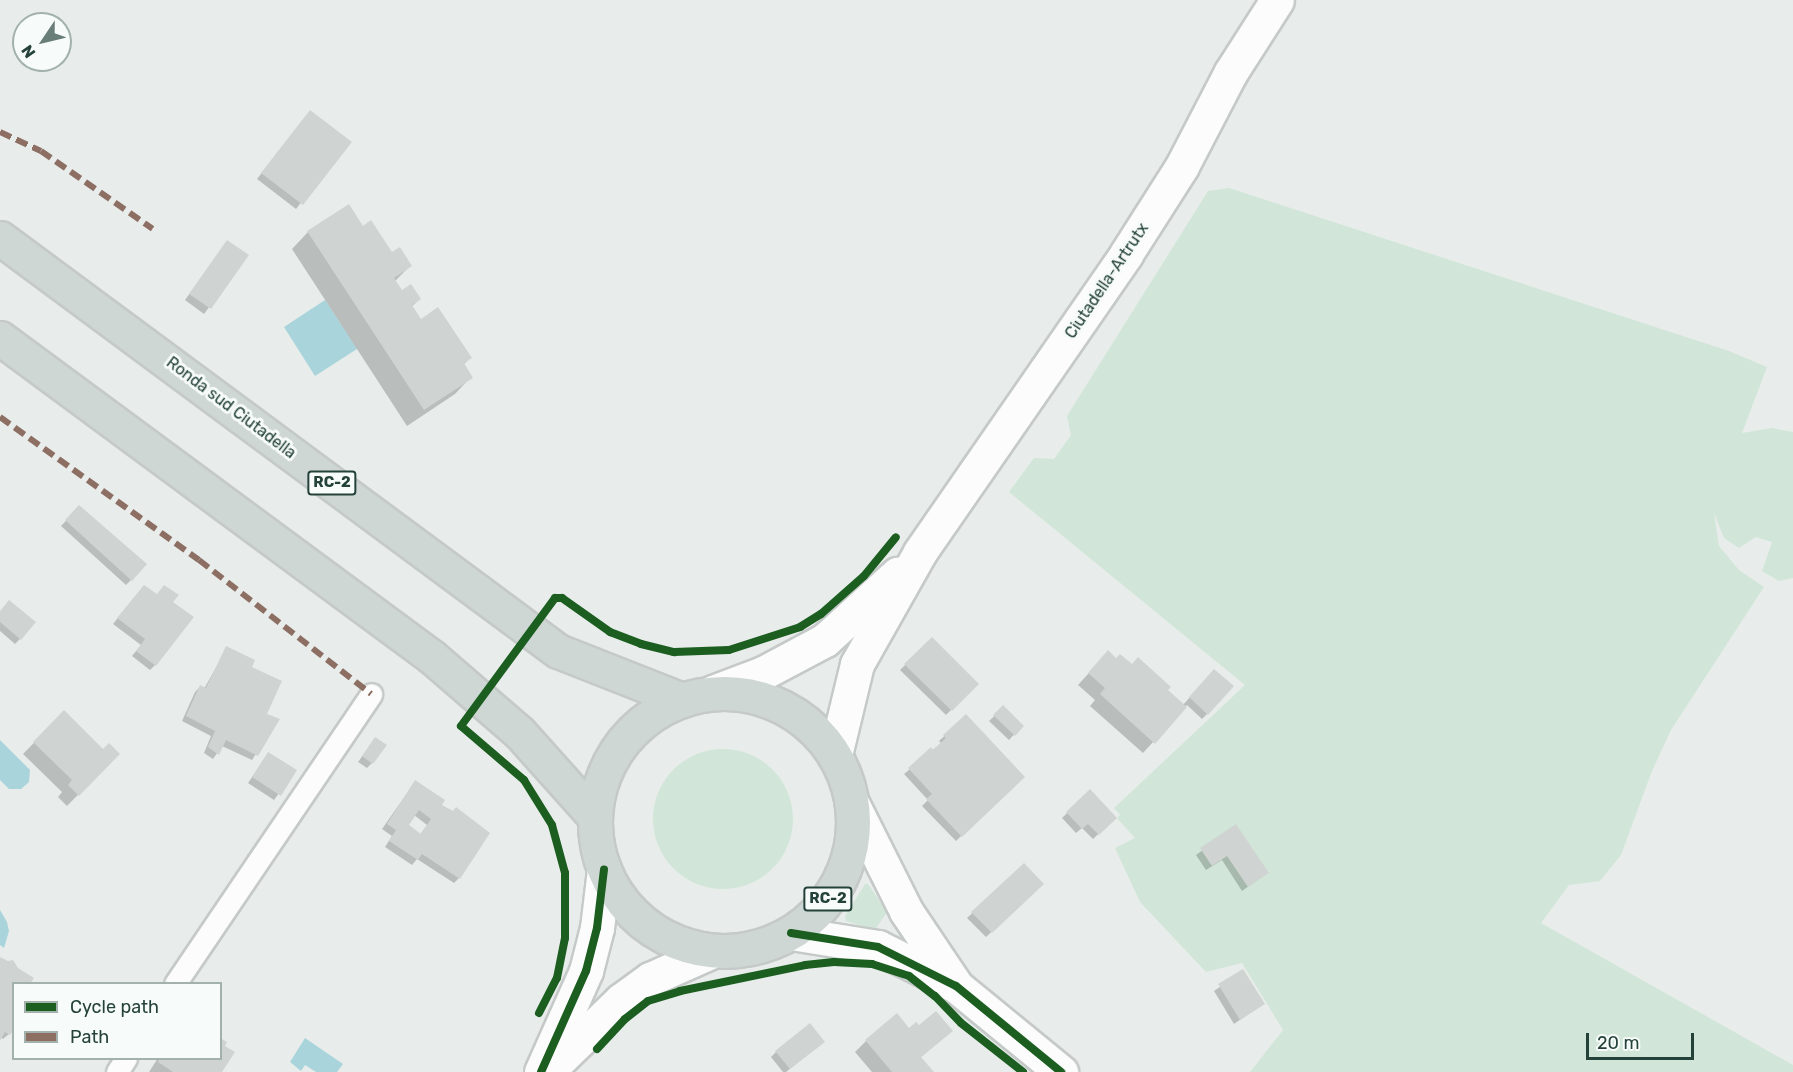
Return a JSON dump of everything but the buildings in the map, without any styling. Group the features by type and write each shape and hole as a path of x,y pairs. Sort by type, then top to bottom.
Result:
{"main road":[{"name":"Ciutadella-Artrutx","path":"835,755 857,664 920,552 1126,254 1182,166 1231,72 1277,0"},
{"name":"Ronda sud Ciutadella","path":"0,238 558,651 680,699"},
{"path":"0,338 432,657 519,732 594,816"},
{"name":"Ciutadella-Artrutx","path":"714,692 763,673 825,640 920,552"},
{"name":"RC-2","path":"714,692 749,694 783,706 813,727 835,755 847,779 853,805 852,843 841,879 820,909 791,933 753,948 713,951 673,941 639,920 613,890 599,854 594,816 601,778 620,744 647,717 680,699 714,692"},
{"path":"853,805 906,911 956,986"},
{"path":"541,1072 586,971 597,928 604,869"},
{"path":"791,933 878,947 956,986 1061,1072"},
{"path":"547,1072 621,1000 650,979 713,951"}],"lane":[{"path":"176,982 371,694"}],"green space":[{"path":"1229,188 1729,351 1767,367 1742,433 1772,428 1793,432 1793,578 1779,581 1762,571 1772,542 1756,537 1739,548 1724,538 1714,513 1719,546 1739,570 1764,587 1671,730 1652,771 1621,855 1600,881 1569,885 1541,923 1793,1065 1793,1072 1250,1072 1283,1030 1242,963 1206,972 1140,902 1115,848 1135,838 1117,818 1120,815 1114,808 1245,685 1009,492 1034,458 1054,459 1071,435 1067,416 1208,191"},
{"path":"723,749 750,755 762,761 772,770 781,780 787,792 793,819 787,846 781,858 772,868 762,877 750,883 723,889 696,883 684,877 674,868 665,858 659,846 653,819 659,792 665,780 674,770 684,761 696,755"},
{"path":"865,884 868,884 887,912 875,930 846,921 845,916"}],"water":[{"path":"325,300 357,349 315,376 284,327"},
{"path":"0,740 30,770 29,782 21,789 9,789 0,780"},
{"path":"0,910 9,931 4,948 0,945"},
{"path":"305,1038 343,1064 337,1072 316,1072 305,1065 301,1071 290,1062"}],"marked path":[{"path":"0,132 41,151 153,229"},
{"path":"0,417 199,560 371,694"}],"cycle path":[{"path":"539,1013 557,978 565,938 565,873 552,825 524,780 461,726 555,598 562,598 610,632 641,644 674,652 729,650 800,627 821,614 864,576 896,537"},
{"path":"541,1072 586,971 597,928 604,869"},
{"path":"791,933 878,947 956,986 1061,1072"},
{"path":"597,1049 625,1019 648,1001 680,991 805,965 834,962 872,964 909,976 935,996 961,1023 1023,1072"}]}
